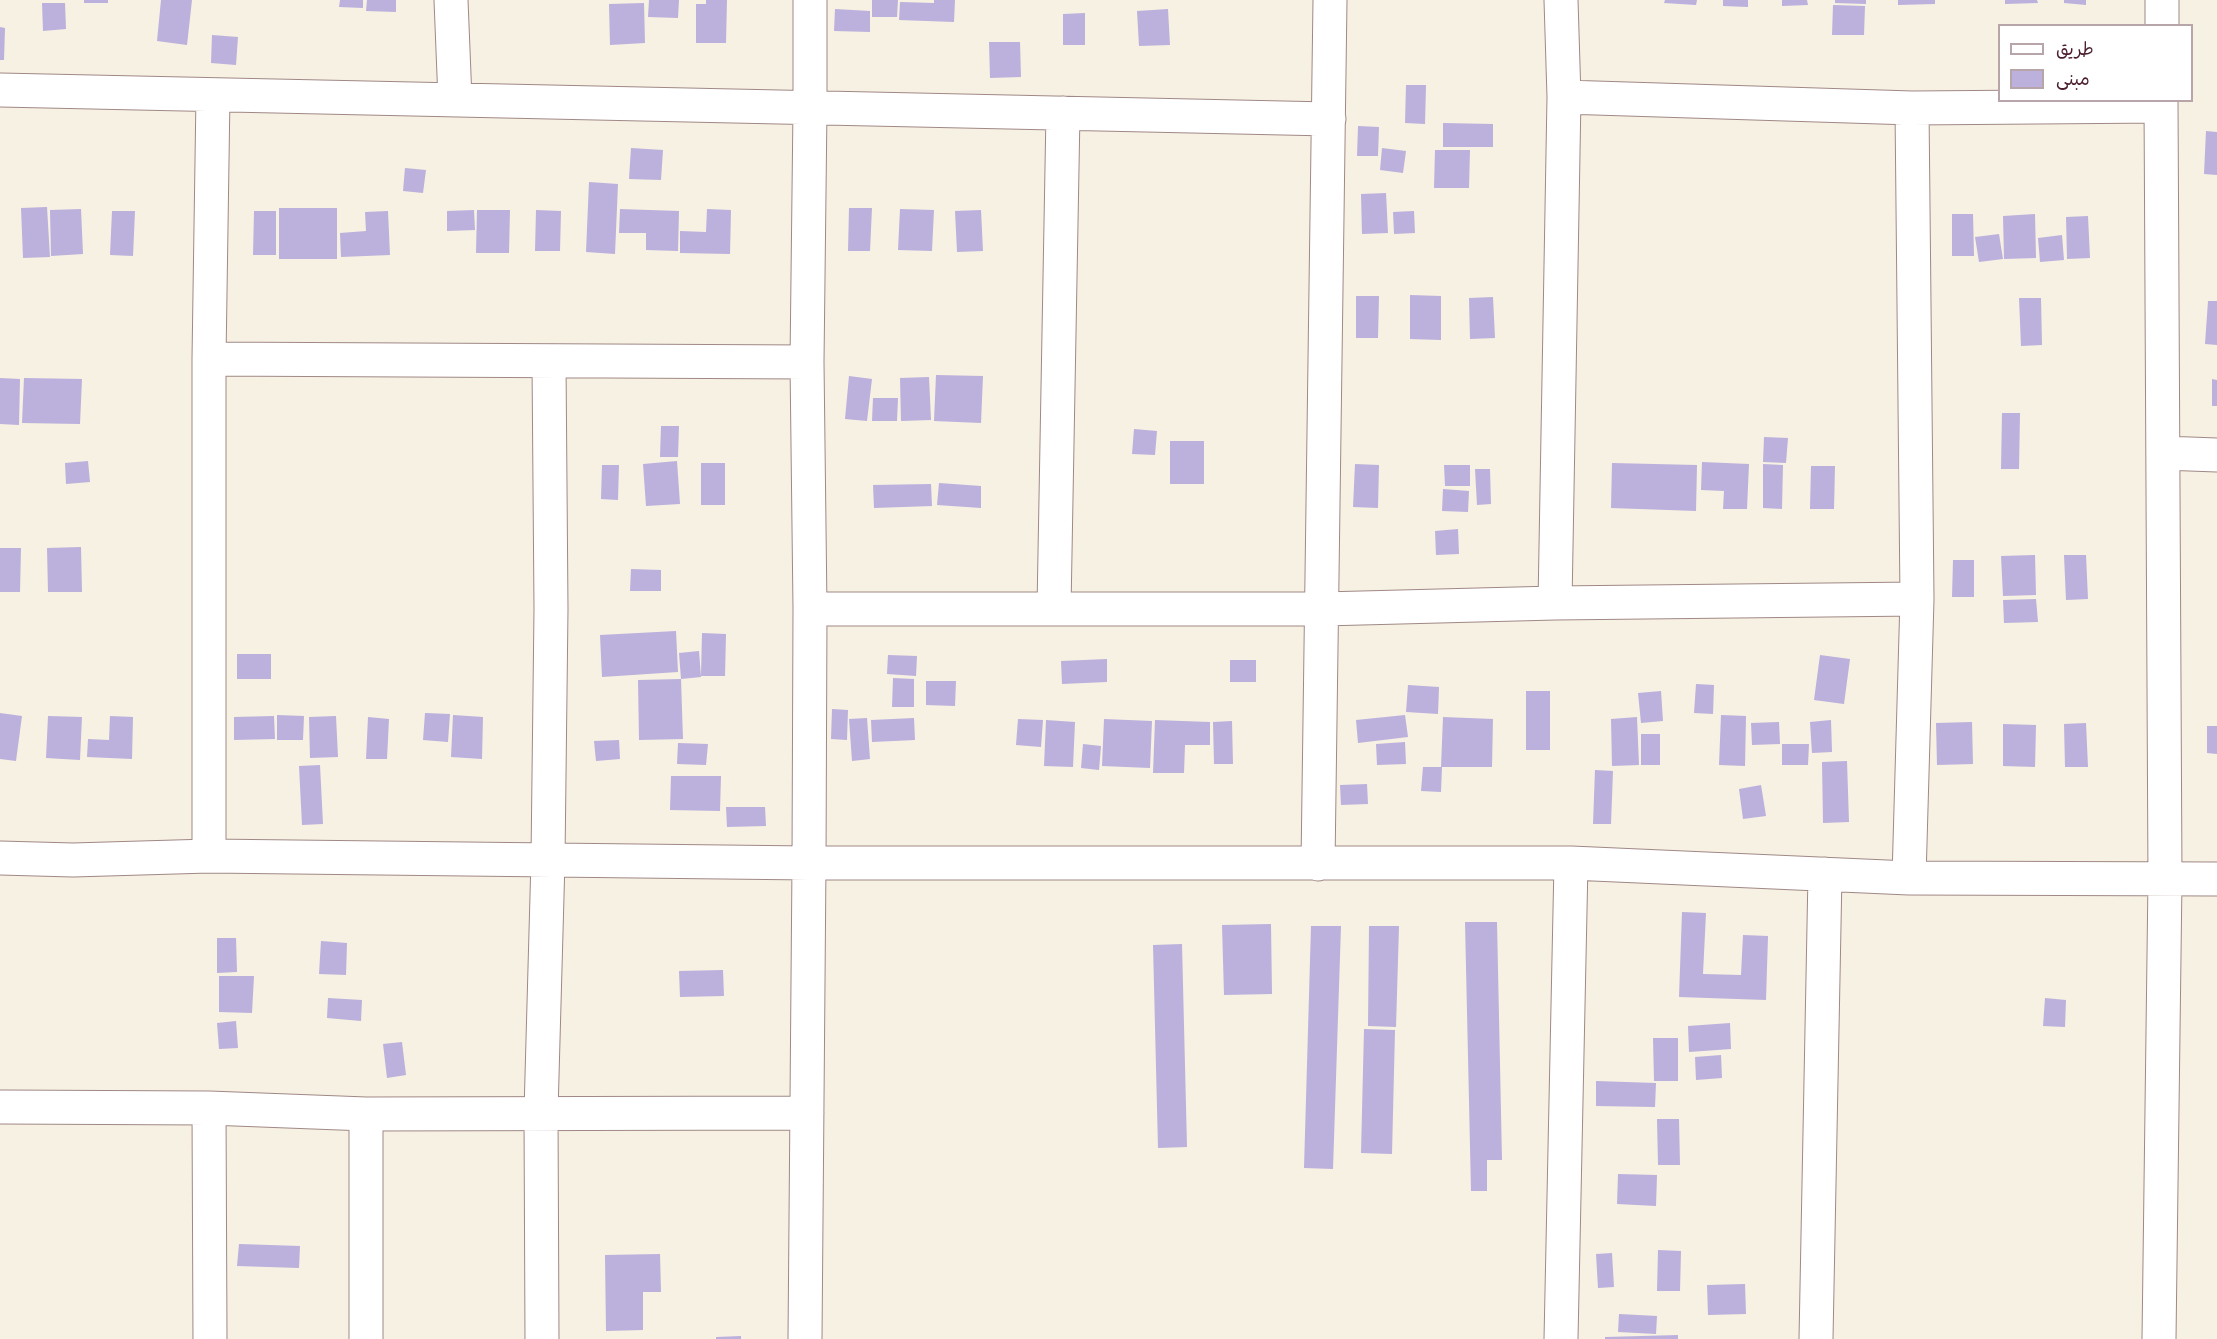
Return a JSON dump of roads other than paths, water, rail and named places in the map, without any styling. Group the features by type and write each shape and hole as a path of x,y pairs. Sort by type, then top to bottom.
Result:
{"street":[{"path":"451,0 455,100"},
{"path":"805,1339 810,609 807,362 810,0"},
{"path":"1317,864 1323,609 1330,0"},
{"path":"1555,603 1564,97 1561,0"},
{"path":"2162,0 2162,24"},
{"path":"0,90 1329,119"},
{"path":"209,856 209,359 213,95"},
{"path":"1564,97 1912,108 2161,103 2165,879 2159,1339"},
{"path":"1909,878 1917,598 1912,108"},
{"path":"1054,608 1063,113"},
{"path":"209,359 807,362"},
{"path":"542,1339 541,1112 548,860 551,609 549,362"},
{"path":"2163,453 2217,455"},
{"path":"810,609 1323,609 1917,598"},
{"path":"0,858 73,860 209,856 809,863 1571,863 1909,878 2217,879"},
{"path":"1561,1339 1571,863"},
{"path":"1816,1339 1825,874"},
{"path":"0,1107 209,1108 366,1114 807,1113"},
{"path":"209,1108 210,1339"},
{"path":"366,1114 366,1339"}]}
